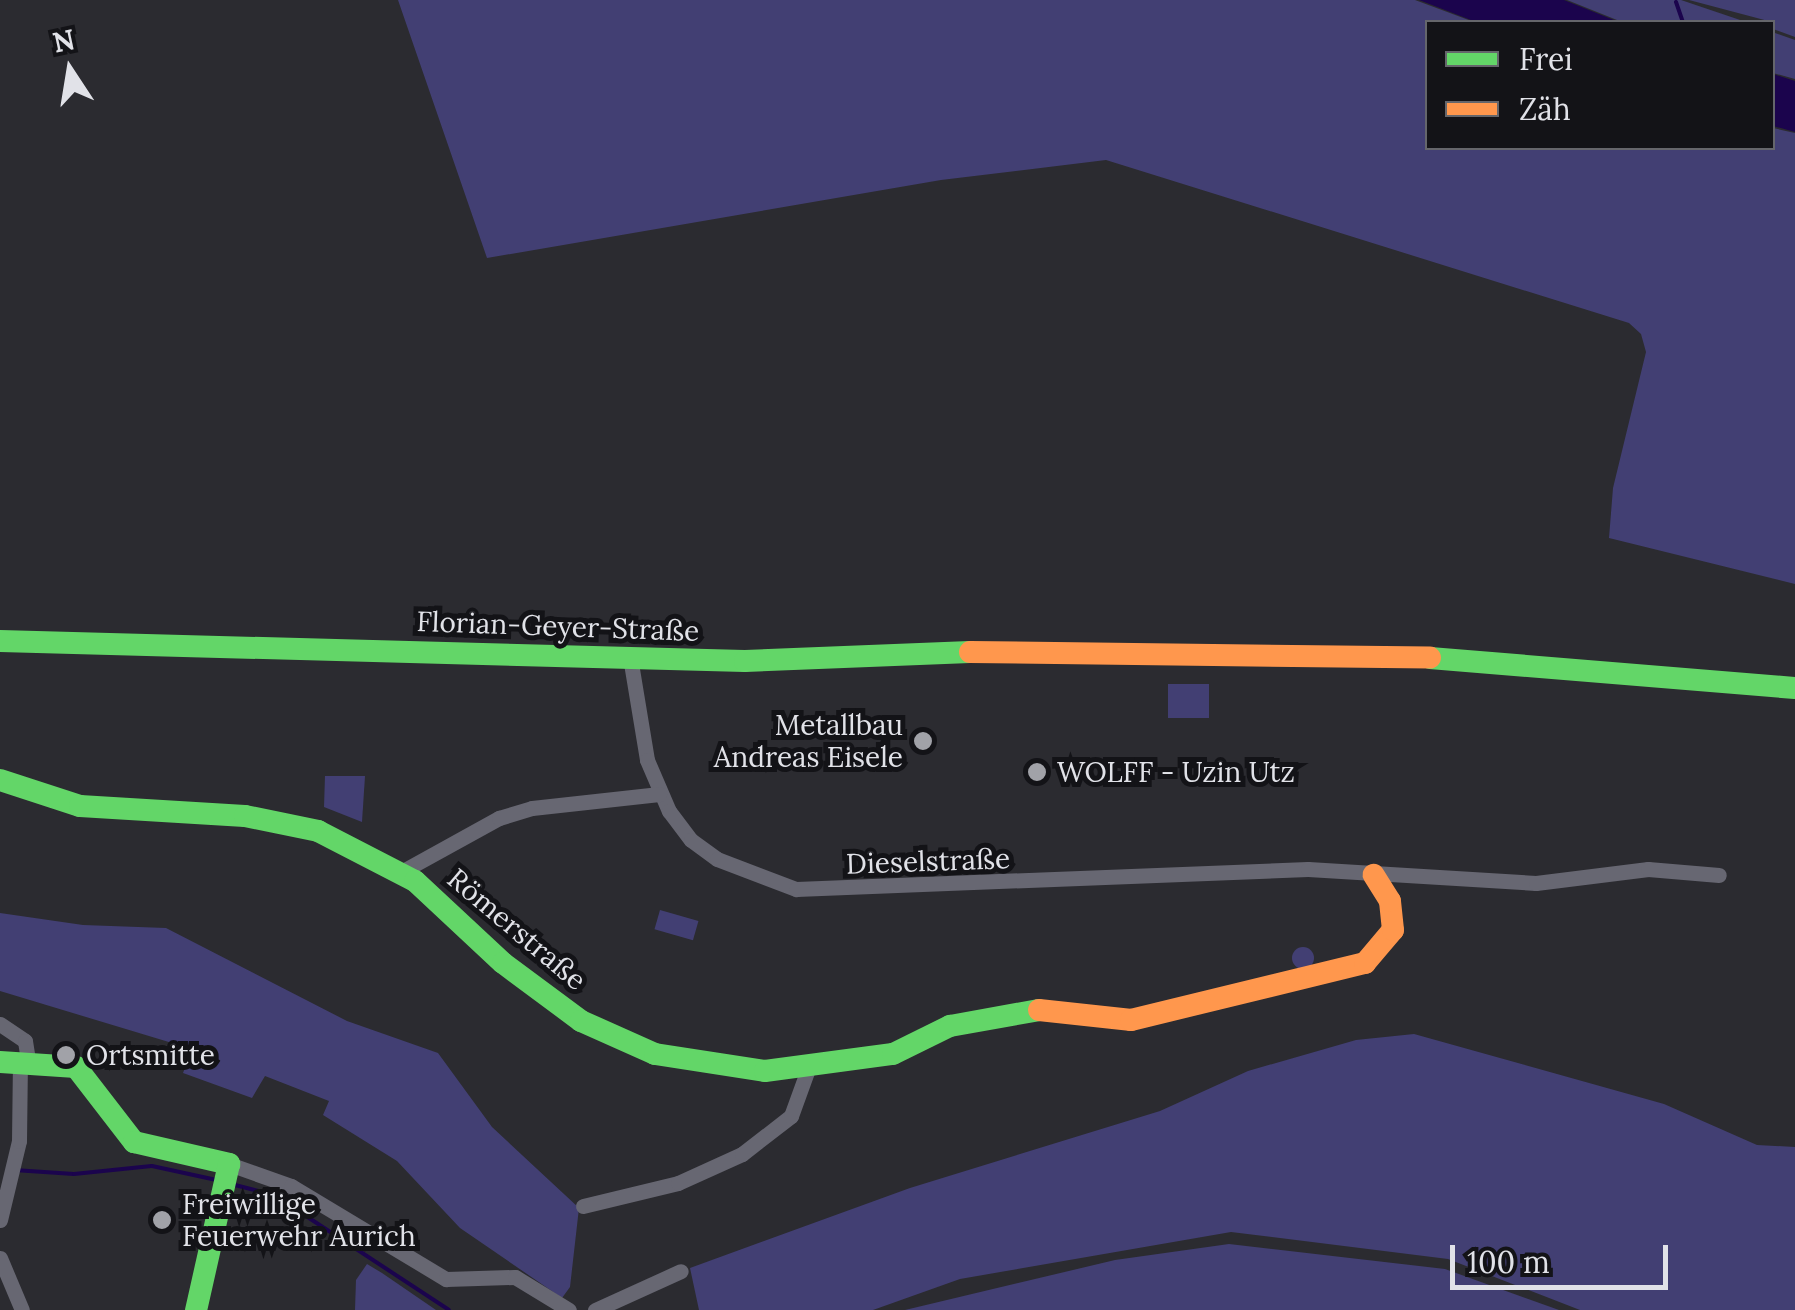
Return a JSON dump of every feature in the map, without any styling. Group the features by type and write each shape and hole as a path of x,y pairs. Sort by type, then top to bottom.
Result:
{"street":[{"name":"Florian-Geyer-Straße","path":"0,640 630,657 1115,653 1471,658 1795,688"},
{"name":"Dieselstraße","path":"630,657 646,760 659,794 691,840 717,859 796,889 1308,869 1536,882 1648,870 1718,875"},
{"name":"Römerstraße","path":"0,780 80,806 296,825 401,872 504,964 581,1021 655,1054 713,1066 808,1069 893,1054 982,1018 1054,1007 1131,1020 1365,963 1388,944 1394,917 1374,875"},
{"path":"401,872 498,818 532,808 659,794"},
{"path":"0,1024 25,1041 16,1061 15,1160 0,1220"},
{"path":"16,1061 65,1062 86,1074 134,1142 229,1176 291,1186 446,1279 514,1278 568,1310"},
{"path":"584,1206 678,1183 742,1154 791,1116 808,1069"},
{"path":"196,1310 229,1176"},
{"path":"0,1258 22,1310"},
{"path":"595,1310 681,1270"}],"shaded area":[{"path":"398,0 1415,0 1469,20 1425,20 1425,150 1775,150 1775,128 1795,133 1795,584 1609,538 1613,488 1646,352 1641,334 1629,323 1106,160 941,180 487,258"},
{"path":"1419,0 1564,0 1614,20 1471,20"},
{"path":"1567,0 1681,0 1740,20 1617,20"},
{"path":"1689,0 1795,0 1795,37 1775,30 1775,20"},
{"path":"1775,33 1795,40 1795,79 1775,74"},
{"path":"1775,75 1795,81 1795,132 1775,127"},
{"path":"1168,684 1209,684 1209,718 1168,718"},
{"path":"325,776 365,776 362,822 324,807"},
{"path":"660,910 698,921 693,940 654,929"},
{"path":"0,913 83,925 166,928 347,1021 438,1053 492,1127 579,1208 570,1287 562,1298 460,1228 397,1161 323,1115 329,1101 265,1076 252,1098 183,1073 192,1049 0,991"},
{"path":"1303,947 1311,950 1311,966 1303,969 1295,966 1292,958 1295,950"},
{"path":"1414,1034 1664,1104 1757,1145 1795,1147 1795,1310 1580,1310 1448,1259 1231,1232 960,1279 873,1310 699,1310 690,1268 910,1188 1160,1111 1248,1071 1356,1040"},
{"path":"1229,1244 1445,1269 1559,1310 905,1310 1115,1260"},
{"path":"367,1264 436,1310 355,1310 356,1280"}],"waterway":[{"path":"1676,2 1682,20"},
{"path":"14,1170 74,1174 152,1166 217,1180"},
{"path":"231,1184 274,1195 449,1310"}],"traffic: fast":[{"path":"0,641 745,661 970,652"},
{"path":"1430,658 1795,688"},
{"path":"0,780 80,806 245,816 318,831 415,881 503,963 581,1021 655,1054 765,1071 893,1054 950,1026 1039,1010"},
{"path":"0,1062 76,1067 134,1142 229,1164 196,1310"}],"traffic: slow":[{"path":"970,652 1430,658"},
{"path":"1039,1010 1131,1020 1365,963 1393,930 1390,901 1374,875"}],"place":[{"name":"Metallbau Andreas Eisele","path":"923,741"},
{"name":"WOLFF - Uzin Utz","path":"1037,772"},
{"name":"Ortsmitte","path":"66,1055"},
{"name":"Freiwillige Feuerwehr Aurich","path":"162,1220"}]}
